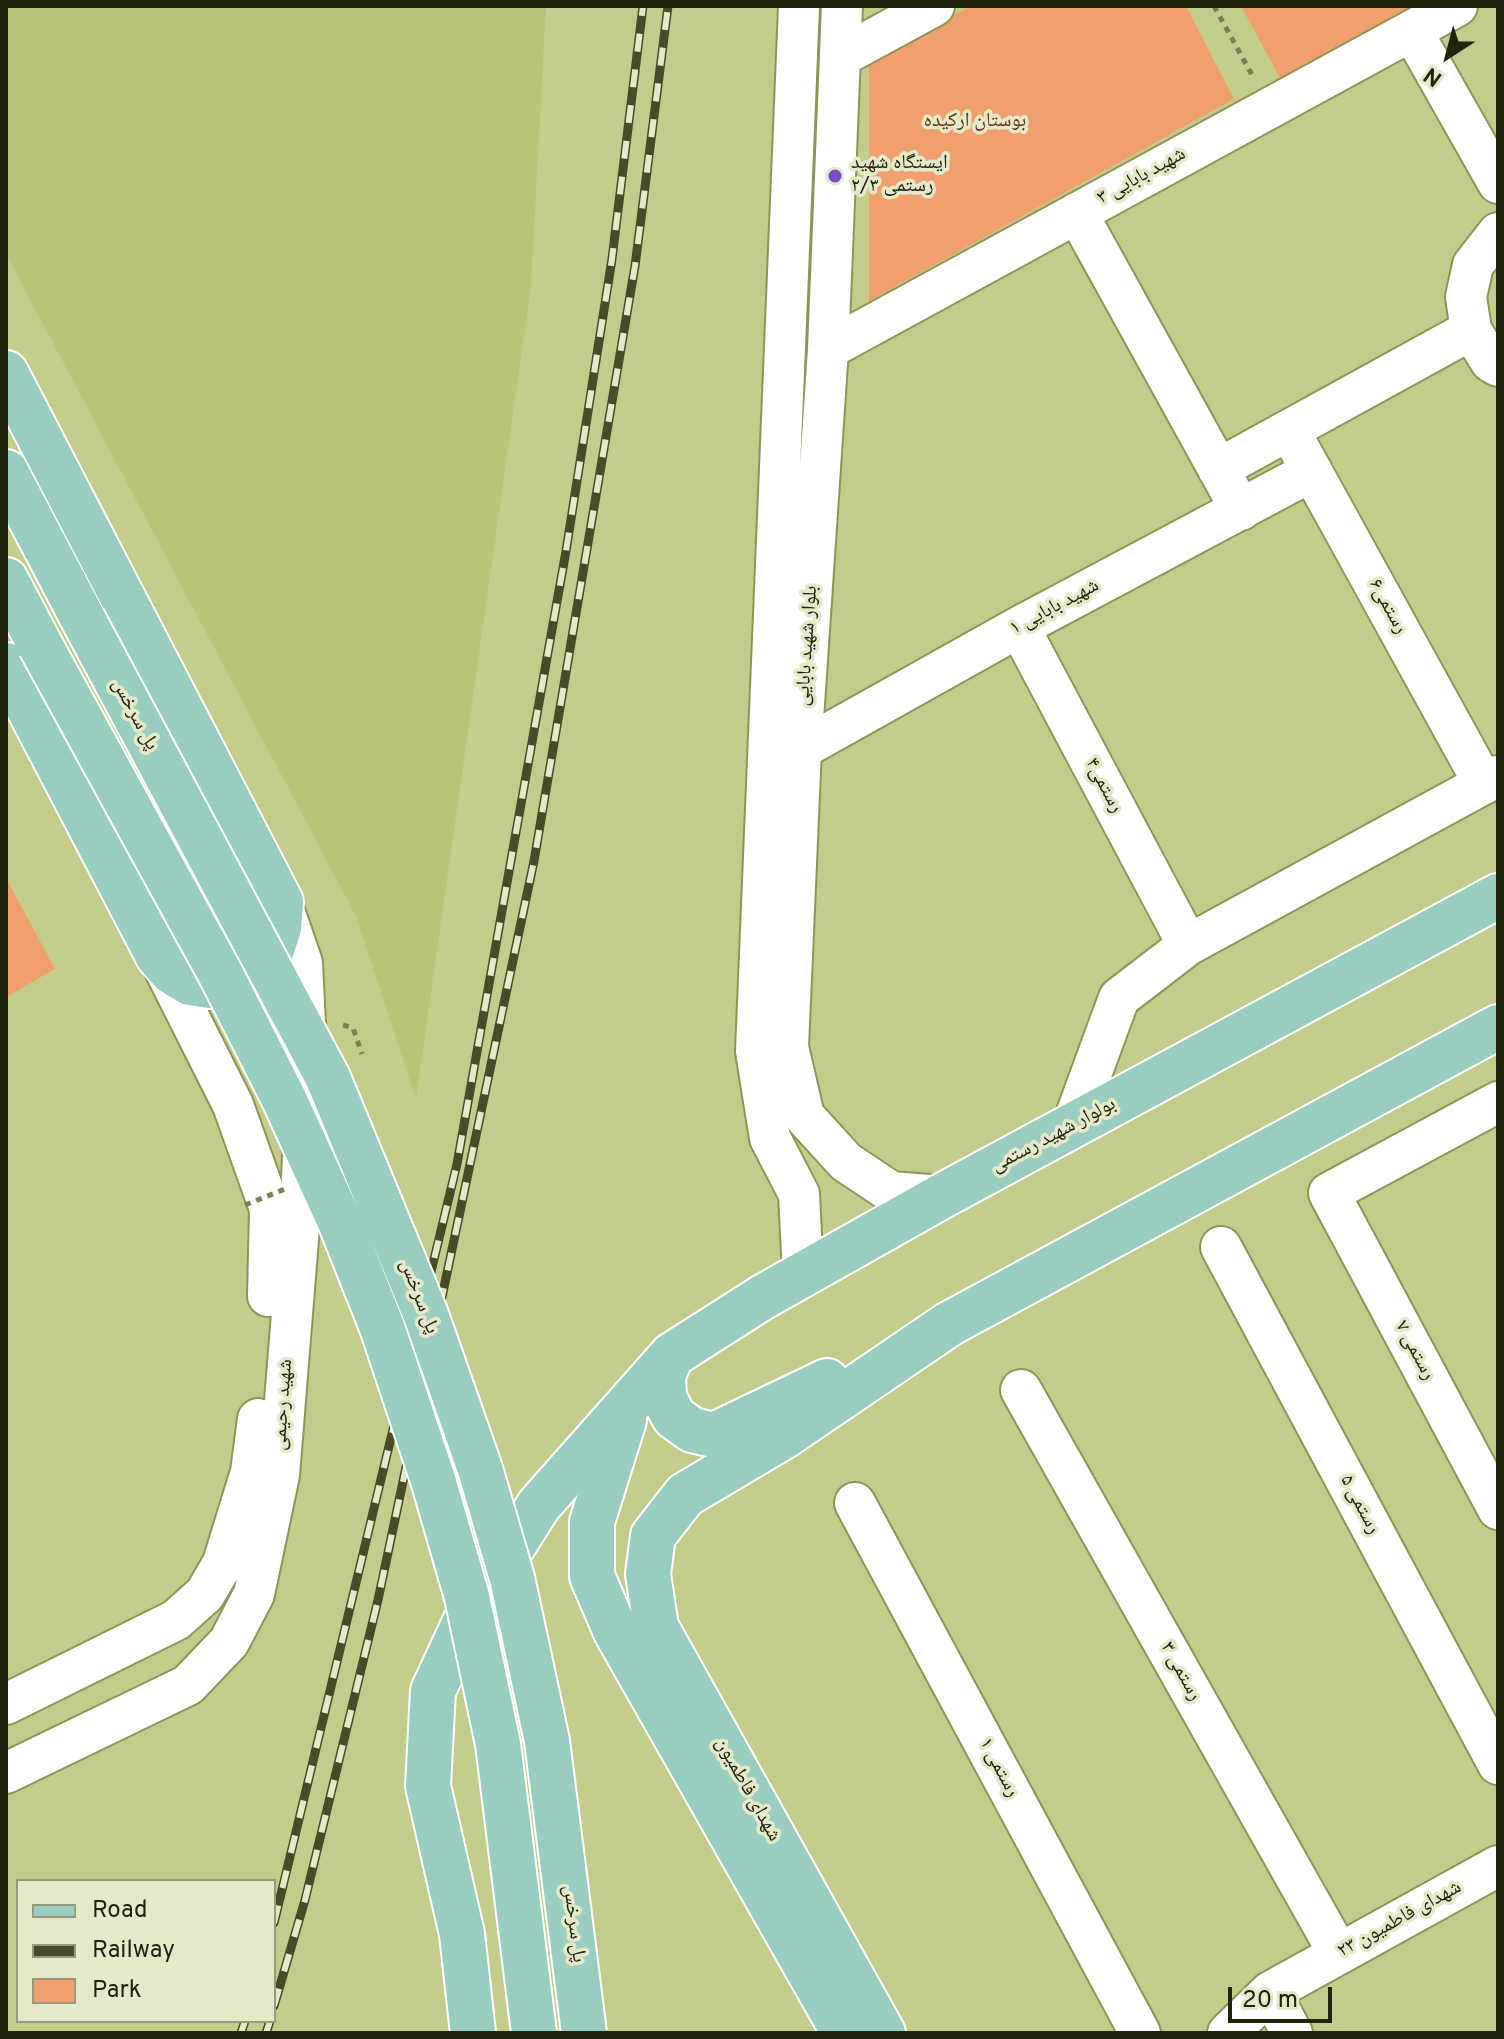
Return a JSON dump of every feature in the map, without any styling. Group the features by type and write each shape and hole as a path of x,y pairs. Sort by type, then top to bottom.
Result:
{"main road":[{"path":"6,373 281,902 279,928 271,952 253,972 234,983 210,986 190,983 172,972 158,956 23,655 6,580"},
{"name":"پل سرخس","path":"6,472 328,1078 431,1329 480,1469 512,1578 547,1741 584,2033"},
{"path":"23,655 221,975 284,1099 341,1224 382,1327 434,1483 470,1612 500,1760 534,2033"},
{"name":"بولوار شهید رستمی","path":"473,2033 462,1934 428,1786 433,1691 465,1622 539,1505 672,1355 803,1274 942,1196 1498,896"},
{"path":"672,1355 663,1375 664,1398 674,1417 692,1430 714,1435 949,1324 1498,1027"},
{"name":"شهدای فاطمیون","path":"883,2033 656,1627 648,1574 653,1536 685,1495 786,1435 949,1324"},
{"path":"630,1403 592,1522 592,1576 616,1632 844,2033"}],"street":[{"name":"بلوار شهید بابایی","path":"799,6 756,1051 770,1138 799,1194 803,1274"},
{"name":"بلوار شهید بابایی","path":"842,6 828,349 801,749 788,1047 804,1116 846,1162 891,1192 942,1196"},
{"path":"840,57 934,6"},
{"name":"شهید بابایی ۳","path":"828,349 1457,6"},
{"path":"1412,31 1498,183"},
{"path":"1077,213 1241,510"},
{"path":"1498,233 1473,265 1466,297 1471,330 1491,362 1498,366"},
{"path":"1218,469 1471,330"},
{"name":"رستمی۶","path":"1289,430 1491,780"},
{"name":"شهید بابایی ۱","path":"801,749 1019,627 1312,471"},
{"name":"رستمی۴","path":"1019,627 1188,945"},
{"path":"1072,1126 1119,998 1188,945 1491,780"},
{"name":"شهید رحیمی","path":"6,1773 188,1685 229,1642 254,1594 279,1475 301,1202 307,1063 302,963 281,902"},
{"name":"شهید رحیمی","path":"6,1704 176,1620 205,1594 223,1563 251,1472 268,1340 270,1209 233,1105 158,956"},
{"name":"رستمی ۷","path":"1498,1102 1329,1193 1498,1509"},
{"name":"رستمی ۵","path":"1221,1247 1498,1764"},
{"name":"رستمی ۳","path":"1021,1390 1339,1954"},
{"name":"رستمی ۱","path":"855,1503 1140,2033"},
{"name":"شهدای فاطمیون ۲۳","path":"1228,2033 1270,1992 1498,1866"},
{"path":"1270,1992 1292,2033"}],"path":[{"path":"1214,6 1270,108"}],"shaded area":[{"path":"6,6 546,6 531,286 416,1099 356,916 6,254"}],"green space":[{"name":"بوستان ارکیده","path":"972,6 1186,6 1234,99 869,301 869,57"},
{"path":"1241,6 1418,6 1281,80"},
{"path":"6,878 55,969 6,997"}],"railway":[{"path":"276,1915 457,1164 566,551 612,259 643,6"},
{"path":"276,1999 305,1900 378,1600 534,861 635,266 668,6"},
{"path":"241,2033 244,2023"},
{"path":"266,2033 269,2023"}],"place":[{"name":"ایستگاه شهید رستمی ۲/۳","path":"835,176"}]}
